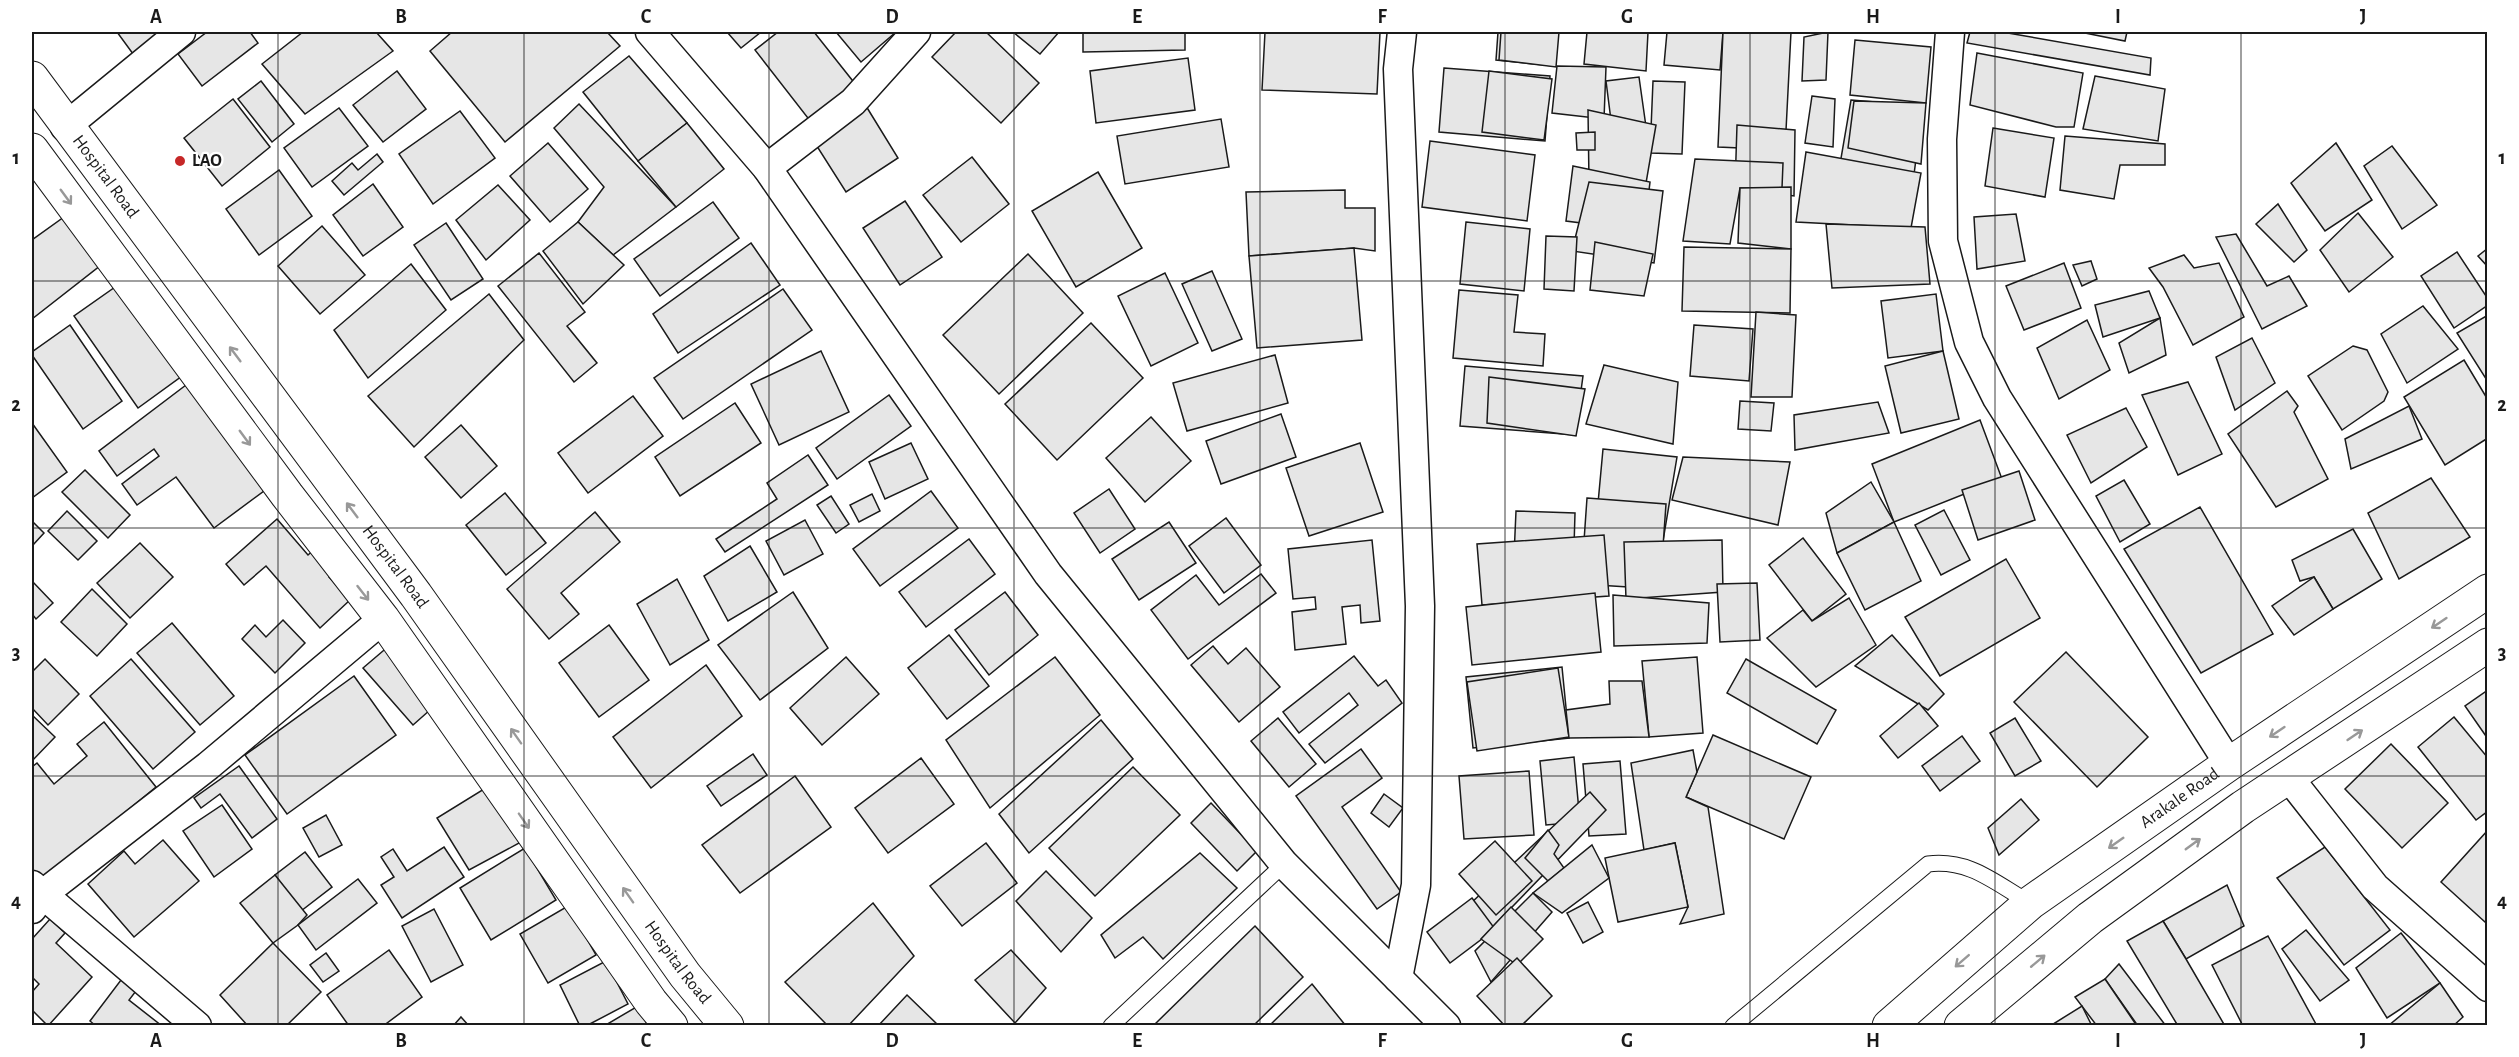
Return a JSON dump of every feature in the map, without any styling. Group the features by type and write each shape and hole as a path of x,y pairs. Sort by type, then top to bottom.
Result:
{"street":[{"path":"61,121 181,32"},
{"path":"650,32 767,168 1048,574 1284,864 1446,1026"},
{"path":"767,168 853,102 916,32"},
{"path":"1398,978 1416,885 1420,606 1398,69 1402,32"},
{"path":"1950,32 1942,140 1943,241 1969,342 2003,408 2229,764"},
{"name":"Hospital Road","path":"32,78 61,121 416,595 685,975 727,1026"},
{"path":"32,150 287,495 383,619 651,1002 671,1026"},
{"name":"Arakale Road","path":"1889,1026 2030,903 2229,764 2487,591"},
{"path":"197,1026 35,896 208,766 383,619"},
{"path":"1961,1026 2090,918 2244,807 2290,779 2487,645"},
{"path":"2290,779 2375,887 2487,987"}],"lane":[{"path":"1732,1026 1928,864 1948,862 1964,865 2030,903"},
{"path":"1111,1026 1284,864"}],"building":[{"path":"117,32 173,32 136,58"},
{"path":"207,32 250,32 258,43 202,86 178,54"},
{"path":"303,32 376,32 393,51 305,114 262,64"},
{"path":"452,32 607,32 620,46 505,142 430,51"},
{"path":"727,32 761,32 741,48"},
{"path":"778,32 814,32 856,85 811,122 755,50"},
{"path":"836,32 896,32 861,62"},
{"path":"956,32 986,32 1039,83 1001,123 932,57"},
{"path":"1013,32 1059,32 1040,54"},
{"path":"1083,32 1185,32 1185,50 1083,52"},
{"path":"1265,32 1380,32 1377,94 1262,90"},
{"path":"1498,32 1557,32 1554,66 1496,60"},
{"path":"1501,32 1559,32 1556,67 1499,60"},
{"path":"1587,32 1648,32 1646,71 1584,64"},
{"path":"1667,32 1723,32 1720,70 1664,65"},
{"path":"1723,32 1791,32 1785,150 1718,147"},
{"path":"1828,32 1826,80 1802,81 1804,37"},
{"path":"1970,32 2002,32 2151,58 2150,75 1967,43"},
{"path":"2080,32 2127,32 2125,41"},
{"path":"1855,40 1931,47 1926,103 1850,95"},
{"path":"1977,53 2083,73 2074,127 2056,127 1970,105"},
{"path":"629,56 687,123 638,161 583,92"},
{"path":"1188,58 1195,110 1096,123 1090,71"},
{"path":"1557,66 1606,67 1604,119 1552,113"},
{"path":"1444,68 1550,76 1545,141 1439,132"},
{"path":"397,71 426,109 383,142 353,105"},
{"path":"1489,71 1552,79 1544,140 1482,132"},
{"path":"2095,76 2165,89 2158,141 2083,129"},
{"path":"1639,77 1650,155 1616,160 1606,81"},
{"path":"261,81 294,124 272,142 238,99"},
{"path":"1653,81 1685,82 1682,154 1650,153"},
{"path":"1812,96 1835,99 1833,147 1805,143"},
{"path":"233,99 270,147 222,186 184,138"},
{"path":"1851,100 1923,106 1906,235 1828,234"},
{"path":"1854,101 1926,103 1921,164 1848,148"},
{"path":"579,104 676,207 613,255 578,222 604,187 554,128"},
{"path":"866,106 898,158 846,192 813,140"},
{"path":"339,108 368,146 312,187 284,148"},
{"path":"1588,110 1656,125 1645,189 1589,182"},
{"path":"460,111 495,158 433,204 399,154"},
{"path":"1221,119 1229,167 1125,184 1117,136"},
{"path":"687,123 724,169 676,207 638,161"},
{"path":"1737,125 1795,130 1794,196 1735,188"},
{"path":"1993,128 2054,138 2045,197 1985,186"},
{"path":"1595,132 1595,150 1577,150 1576,133"},
{"path":"2065,136 2165,144 2165,165 2120,165 2114,199 2060,190"},
{"path":"1430,141 1535,155 1527,221 1422,207"},
{"path":"548,143 588,189 550,222 510,176"},
{"path":"2336,143 2372,200 2325,231 2291,183"},
{"path":"2392,146 2437,205 2402,229 2364,166"},
{"path":"1806,152 1921,173 1911,228 1796,222"},
{"path":"377,154 383,162 344,195 332,181 352,163 358,170"},
{"path":"972,157 1009,204 961,242 923,195"},
{"path":"1695,159 1783,163 1782,188 1740,188 1730,244 1683,241"},
{"path":"1573,166 1650,182 1644,231 1566,221"},
{"path":"279,170 312,216 259,255 226,209"},
{"path":"1098,172 1142,248 1076,287 1032,211"},
{"path":"1589,182 1663,191 1654,263 1572,251"},
{"path":"373,184 403,227 363,256 333,215"},
{"path":"498,185 530,220 486,260 456,220"},
{"path":"1791,187 1791,249 1738,243 1740,188"},
{"path":"1345,190 1345,208 1375,208 1375,251 1354,248 1249,256 1246,192"},
{"path":"905,201 942,257 900,285 863,228"},
{"path":"713,202 739,238 660,296 634,259"},
{"path":"2278,204 2307,250 2294,262 2256,224"},
{"path":"2358,213 2393,257 2349,292 2320,250"},
{"path":"2016,214 2025,261 1977,269 1974,217"},
{"path":"64,217 101,265 32,319 32,240"},
{"path":"578,222 624,265 583,304 543,251"},
{"path":"1466,222 1530,229 1524,291 1460,284"},
{"path":"446,223 483,279 451,300 414,245"},
{"path":"1826,224 1925,227 1930,284 1832,288"},
{"path":"322,226 365,275 320,314 278,266"},
{"path":"2236,234 2267,286 2289,276 2307,306 2262,329 2216,237"},
{"path":"1546,236 1577,237 1574,291 1544,289"},
{"path":"1595,242 1653,254 1644,296 1590,290"},
{"path":"751,243 780,285 678,353 653,314"},
{"path":"1684,247 1791,249 1790,313 1682,311"},
{"path":"1354,248 1362,340 1257,348 1249,256"},
{"path":"2488,248 2488,267 2478,256"},
{"path":"2457,252 2488,299 2488,305 2454,328 2421,276"},
{"path":"539,253 585,312 567,326 597,363 574,382 498,286"},
{"path":"1028,254 1083,313 999,394 943,335"},
{"path":"2184,255 2194,268 2219,263 2244,317 2193,345 2163,287 2149,268"},
{"path":"2091,261 2097,279 2082,286 2073,265"},
{"path":"2064,263 2081,308 2024,330 2006,286"},
{"path":"411,264 446,310 368,378 334,330"},
{"path":"1212,271 1242,339 1212,351 1182,284"},
{"path":"1165,273 1198,343 1151,366 1118,296"},
{"path":"118,285 182,376 138,408 74,316"},
{"path":"783,289 812,330 683,419 654,378"},
{"path":"1459,290 1518,295 1514,332 1545,334 1543,366 1453,358"},
{"path":"2149,291 2160,318 2103,337 2095,305"},
{"path":"489,294 524,340 414,447 368,396"},
{"path":"1936,294 1943,351 1888,358 1881,301"},
{"path":"2423,306 2458,349 2407,383 2381,334"},
{"path":"1756,312 1796,315 1792,397 1751,397"},
{"path":"2488,315 2488,382 2457,333"},
{"path":"2160,318 2166,355 2129,373 2119,343"},
{"path":"2087,320 2110,370 2059,399 2037,348"},
{"path":"1091,323 1143,378 1057,460 1005,404"},
{"path":"70,325 122,401 83,429 32,355 32,352"},
{"path":"1694,325 1753,329 1749,381 1690,376"},
{"path":"2252,338 2275,383 2235,410 2216,357"},
{"path":"2353,346 2367,350 2388,392 2384,401 2342,430 2308,376"},
{"path":"821,351 849,412 779,445 751,384"},
{"path":"1943,351 1959,419 1901,433 1885,366"},
{"path":"1275,355 1288,403 1187,431 1173,383"},
{"path":"2464,360 2488,400 2488,438 2445,465 2404,397"},
{"path":"1604,365 1678,382 1673,444 1586,424"},
{"path":"1465,366 1583,376 1580,398 1545,396 1544,417 1574,419 1576,435 1460,426"},
{"path":"1489,377 1585,389 1576,436 1487,423"},
{"path":"190,382 268,488 214,528 176,477 137,505 122,484 159,456 154,449 117,476 99,451"},
{"path":"2188,382 2222,454 2178,475 2142,395"},
{"path":"2287,391 2298,406 2294,412 2328,479 2276,507 2228,434"},
{"path":"889,395 911,426 837,479 816,448"},
{"path":"633,396 663,436 588,493 558,453"},
{"path":"1740,401 1774,403 1771,431 1738,429"},
{"path":"1878,402 1889,433 1795,450 1794,415"},
{"path":"735,403 761,443 680,496 655,457"},
{"path":"2409,406 2422,439 2351,469 2345,439"},
{"path":"2126,408 2147,447 2091,483 2067,435"},
{"path":"1281,414 1296,457 1221,484 1206,441"},
{"path":"1151,417 1191,461 1145,502 1106,458"},
{"path":"1980,420 2002,479 1894,522 1872,464"},
{"path":"32,423 67,472 32,498"},
{"path":"461,425 497,466 461,498 425,457"},
{"path":"911,443 928,479 885,499 869,462"},
{"path":"1360,443 1383,512 1309,536 1286,468"},
{"path":"1603,449 1677,457 1663,541 1595,536"},
{"path":"808,455 828,485 725,552 716,539 777,499 767,483"},
{"path":"1683,457 1790,462 1778,525 1672,500"},
{"path":"85,470 130,515 108,538 62,492"},
{"path":"2019,471 2035,520 1978,540 1962,490"},
{"path":"2431,478 2470,537 2399,579 2368,513"},
{"path":"2124,480 2150,524 2120,542 2096,496"},
{"path":"1871,482 1894,522 1837,553 1826,513"},
{"path":"1109,489 1135,529 1100,553 1074,513"},
{"path":"931,491 958,528 880,586 853,549"},
{"path":"505,493 546,543 506,575 466,525"},
{"path":"872,494 880,511 859,522 850,505"},
{"path":"831,496 849,524 836,533 817,505"},
{"path":"1587,498 1666,504 1660,589 1581,584"},
{"path":"2200,507 2273,634 2201,673 2124,549"},
{"path":"1944,510 1970,560 1941,575 1915,525"},
{"path":"67,511 97,541 78,560 48,531"},
{"path":"1516,511 1575,513 1573,581 1513,579"},
{"path":"595,512 620,542 561,593 579,614 549,639 507,589"},
{"path":"1226,518 1261,565 1224,593 1189,546"},
{"path":"277,519 308,555 317,547 338,569 329,577 350,600 320,628 266,566 244,585 226,564"},
{"path":"805,520 823,554 784,575 766,541"},
{"path":"32,521 44,533 32,546"},
{"path":"1169,522 1196,563 1139,600 1112,559"},
{"path":"1894,522 1921,581 1865,610 1837,553"},
{"path":"2353,529 2382,579 2333,609 2314,577 2300,581 2292,560"},
{"path":"1604,535 1609,596 1482,605 1477,544"},
{"path":"1803,538 1846,594 1812,621 1769,565"},
{"path":"969,539 995,574 926,627 899,592"},
{"path":"1372,540 1380,621 1361,623 1360,605 1342,607 1346,644 1295,650 1292,612 1316,609 1315,597 1293,599 1288,549"},
{"path":"1722,540 1723,592 1626,599 1624,542"},
{"path":"140,543 173,577 130,618 97,583"},
{"path":"750,546 777,592 728,621 704,576"},
{"path":"2006,559 2040,618 1940,676 1905,617"},
{"path":"1261,574 1276,593 1188,659 1151,610 1196,575 1219,605"},
{"path":"2314,577 2333,609 2294,635 2272,606"},
{"path":"677,579 709,640 670,665 637,604"},
{"path":"32,581 53,603 36,619 32,614"},
{"path":"1757,583 1760,640 1720,642 1717,584"},
{"path":"92,589 127,624 97,656 61,622"},
{"path":"793,592 828,648 760,700 718,645"},
{"path":"1005,592 1038,635 989,675 955,630"},
{"path":"1595,593 1601,652 1472,665 1466,607"},
{"path":"1613,595 1709,603 1707,643 1614,646"},
{"path":"1849,598 1876,645 1816,687 1767,638 1803,610 1812,621"},
{"path":"283,620 305,643 275,673 242,639 255,625 266,637"},
{"path":"172,623 234,696 200,725 137,653"},
{"path":"609,625 649,680 599,717 559,663"},
{"path":"949,635 989,686 947,719 908,668"},
{"path":"1892,635 1944,694 1928,710 1855,666"},
{"path":"390,645 439,702 413,725 363,668"},
{"path":"1213,646 1228,664 1246,648 1280,687 1239,722 1191,665"},
{"path":"2066,652 2148,737 2097,787 2014,702"},
{"path":"1354,656 1378,686 1386,680 1402,703 1325,763 1309,744 1358,705 1349,693 1299,733 1283,712"},
{"path":"846,657 879,694 822,745 790,708"},
{"path":"1055,657 1100,715 990,808 946,740"},
{"path":"1697,657 1703,733 1649,737 1642,661"},
{"path":"45,659 79,694 48,725 32,708 32,672"},
{"path":"131,659 195,732 153,769 90,696"},
{"path":"1746,659 1836,710 1817,744 1727,693"},
{"path":"706,665 742,716 651,788 613,737"},
{"path":"1562,667 1569,738 1473,748 1466,677"},
{"path":"1558,668 1569,737 1477,751 1467,682"},
{"path":"354,676 396,735 287,814 245,755"},
{"path":"1609,681 1642,681 1649,737 1569,738 1566,710 1610,704"},
{"path":"2488,690 2488,739 2465,706"},
{"path":"1919,703 1938,726 1898,758 1880,736"},
{"path":"32,715 55,737 32,761"},
{"path":"2454,717 2488,758 2488,811 2476,820 2418,747"},
{"path":"1278,718 1316,764 1289,787 1251,741"},
{"path":"2015,718 2041,761 2015,776 1990,733"},
{"path":"1101,720 1133,759 1029,853 999,814"},
{"path":"104,722 156,787 41,881 32,869 32,767 37,763 54,784 87,756 77,744"},
{"path":"1713,735 1811,777 1784,839 1686,797"},
{"path":"1962,736 1980,761 1940,791 1922,766"},
{"path":"2391,744 2448,803 2402,848 2345,789"},
{"path":"1361,749 1382,778 1342,807 1401,892 1377,909 1296,796"},
{"path":"1693,750 1697,772 1686,797 1708,807 1724,914 1680,924 1688,907 1675,843 1644,850 1631,763"},
{"path":"753,754 767,775 721,806 707,786"},
{"path":"1574,757 1580,822 1546,825 1540,761"},
{"path":"921,758 954,804 888,853 855,808"},
{"path":"1620,761 1626,834 1589,836 1583,764"},
{"path":"239,766 277,819 252,838 220,794 201,808 194,798"},
{"path":"1133,767 1180,815 1095,896 1049,848"},
{"path":"1529,771 1534,835 1464,839 1459,776"},
{"path":"795,776 831,827 740,893 702,845"},
{"path":"484,789 521,842 469,870 437,818"},
{"path":"1590,792 1606,810 1481,939 1456,917"},
{"path":"1384,794 1403,808 1389,827 1371,813"},
{"path":"2021,799 2039,820 1999,855 1988,828"},
{"path":"1211,803 1257,851 1237,871 1191,823"},
{"path":"222,805 252,849 214,877 183,831"},
{"path":"326,815 342,845 319,857 303,828"},
{"path":"1548,830 1559,845 1554,854 1564,868 1548,881 1525,858"},
{"path":"2488,830 2488,919 2485,922 2441,882"},
{"path":"163,840 199,881 134,937 88,884 124,851 135,864"},
{"path":"1495,841 1532,881 1496,915 1459,874"},
{"path":"986,843 1017,883 962,926 930,886"},
{"path":"1675,843 1688,907 1618,922 1605,858"},
{"path":"1592,845 1609,878 1562,913 1533,893"},
{"path":"444,847 464,877 402,918 381,885 394,877 381,857 393,849 407,871"},
{"path":"2325,847 2390,930 2344,965 2277,878"},
{"path":"525,848 556,900 491,940 460,888"},
{"path":"305,852 332,887 301,911 275,875"},
{"path":"1200,853 1237,888 1163,959 1143,937 1115,958 1101,935"},
{"path":"1046,871 1092,918 1061,952 1016,901"},
{"path":"275,875 307,915 298,925 273,943 240,903"},
{"path":"358,879 377,903 316,950 298,925"},
{"path":"2227,885 2244,926 2186,959 2163,921"},
{"path":"1533,893 1552,912 1491,982 1475,951"},
{"path":"1472,898 1495,929 1450,963 1427,932"},
{"path":"1588,902 1603,932 1583,943 1567,913"},
{"path":"873,903 914,956 848,1026 828,1026 785,982"},
{"path":"568,906 596,955 548,983 520,934"},
{"path":"1511,907 1543,939 1517,965 1481,939"},
{"path":"434,909 463,965 431,982 402,926"},
{"path":"50,919 65,933 56,943 92,977 48,1026 32,1010 32,992 39,984 32,977 32,939"},
{"path":"2163,921 2225,1026 2178,1026 2127,941"},
{"path":"1255,926 1303,977 1253,1026 1153,1026"},
{"path":"2306,930 2349,980 2320,1001 2282,949"},
{"path":"2401,933 2440,983 2387,1018 2356,968"},
{"path":"2268,936 2317,1026 2243,1026 2212,965"},
{"path":"273,943 321,992 286,1026 248,1026 220,995"},
{"path":"389,950 422,997 383,1026 349,1026 327,995"},
{"path":"1011,950 1046,988 1015,1023 975,980"},
{"path":"326,953 339,971 323,982 310,965"},
{"path":"1517,958 1552,996 1521,1026 1505,1026 1477,996"},
{"path":"606,961 628,1004 586,1026 580,1026 560,985"},
{"path":"2119,964 2166,1026 2138,1026 2105,979"},
{"path":"2105,979 2137,1026 2097,1026 2075,997"},
{"path":"121,980 136,991 129,1000 162,1026 96,1026 90,1021"},
{"path":"2440,983 2463,1017 2453,1026 2388,1026"},
{"path":"1312,984 1346,1026 1269,1026"},
{"path":"907,995 939,1026 878,1026"},
{"path":"638,1006 648,1026 604,1026"},
{"path":"2082,1006 2092,1026 2050,1026"},
{"path":"461,1017 469,1026 453,1026"}],"place":[{"name":"LAO","path":"180,161"}]}
